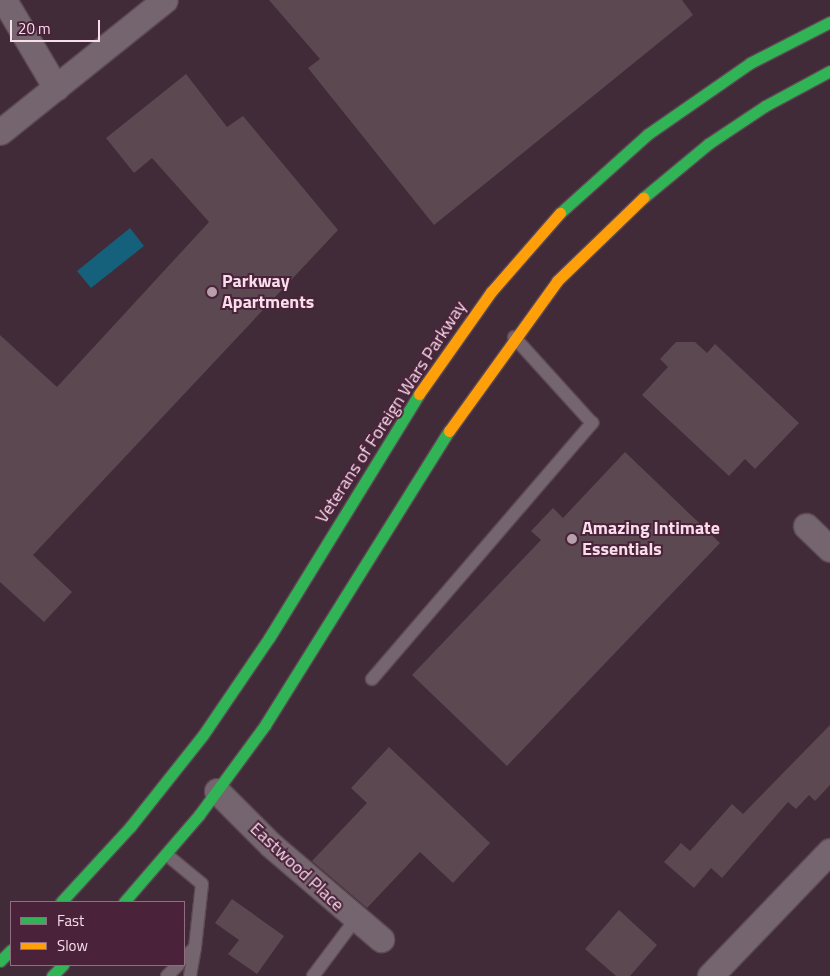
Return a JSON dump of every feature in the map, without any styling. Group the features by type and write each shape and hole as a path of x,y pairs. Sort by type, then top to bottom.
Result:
{"highway":[{"name":"Veterans of Foreign Wars Parkway","path":"61,901 130,827 209,727 269,638 418,395 491,292 529,247 569,203 648,134 723,80 830,22"},
{"path":"125,901 167,855 217,791 295,679 436,452 514,337 578,258 670,174 745,118 830,71"},
{"path":"0,961 10,951"},
{"path":"52,976 62,966"}],"street":[{"path":"4,0 56,88"},
{"path":"0,132 165,0"},
{"path":"806,526 830,549"},
{"name":"Eastwood Place","path":"217,791 355,920 381,939"},
{"path":"710,976 830,852"}],"lane":[{"path":"372,679 592,423 514,337"},
{"path":"167,855 202,884 190,976"},
{"path":"313,976 355,920"},
{"path":"185,958 195,947"},
{"path":"167,976 177,966"}],"water":[{"path":"130,228 144,246 91,288 77,271"}],"building":[{"path":"269,0 682,0 693,15 434,225 308,68 320,59"},
{"name":"Parkway Apartments","path":"186,74 227,127 243,116 338,230 33,555 72,592 44,622 0,582 0,335 57,387 209,222 152,158 134,173 106,138"},
{"path":"676,342 695,342 707,353 715,344 799,423 755,469 745,459 729,476 642,395 668,367 660,359"},
{"path":"625,452 720,543 507,766 412,675 541,540 531,531 553,508 563,518"},
{"path":"830,725 830,785 815,801 809,795 796,809 788,802 722,878 711,868 694,888 664,862 681,843 690,851 732,804 743,814"},
{"path":"389,747 490,843 453,883 420,852 367,908 312,861 367,803 351,788"},
{"path":"232,899 284,936 257,974 228,954 239,940 215,923"},
{"path":"619,910 657,945 630,976 616,976 585,949"}],"traffic: fast":[{"path":"560,213 648,134 750,63 830,22"},
{"path":"643,198 708,144 765,106 830,71"},
{"path":"62,901 130,827 203,735 269,638 419,394"},
{"path":"125,901 199,815 265,725 449,431"},
{"path":"0,961 10,951"},
{"path":"52,976 62,966"}],"traffic: slow":[{"path":"449,431 557,281 643,198"},
{"path":"419,394 491,292 560,213"}],"place":[{"name":"Parkway Apartments","path":"212,292"},
{"name":"Amazing Intimate Essentials","path":"572,539"}]}
